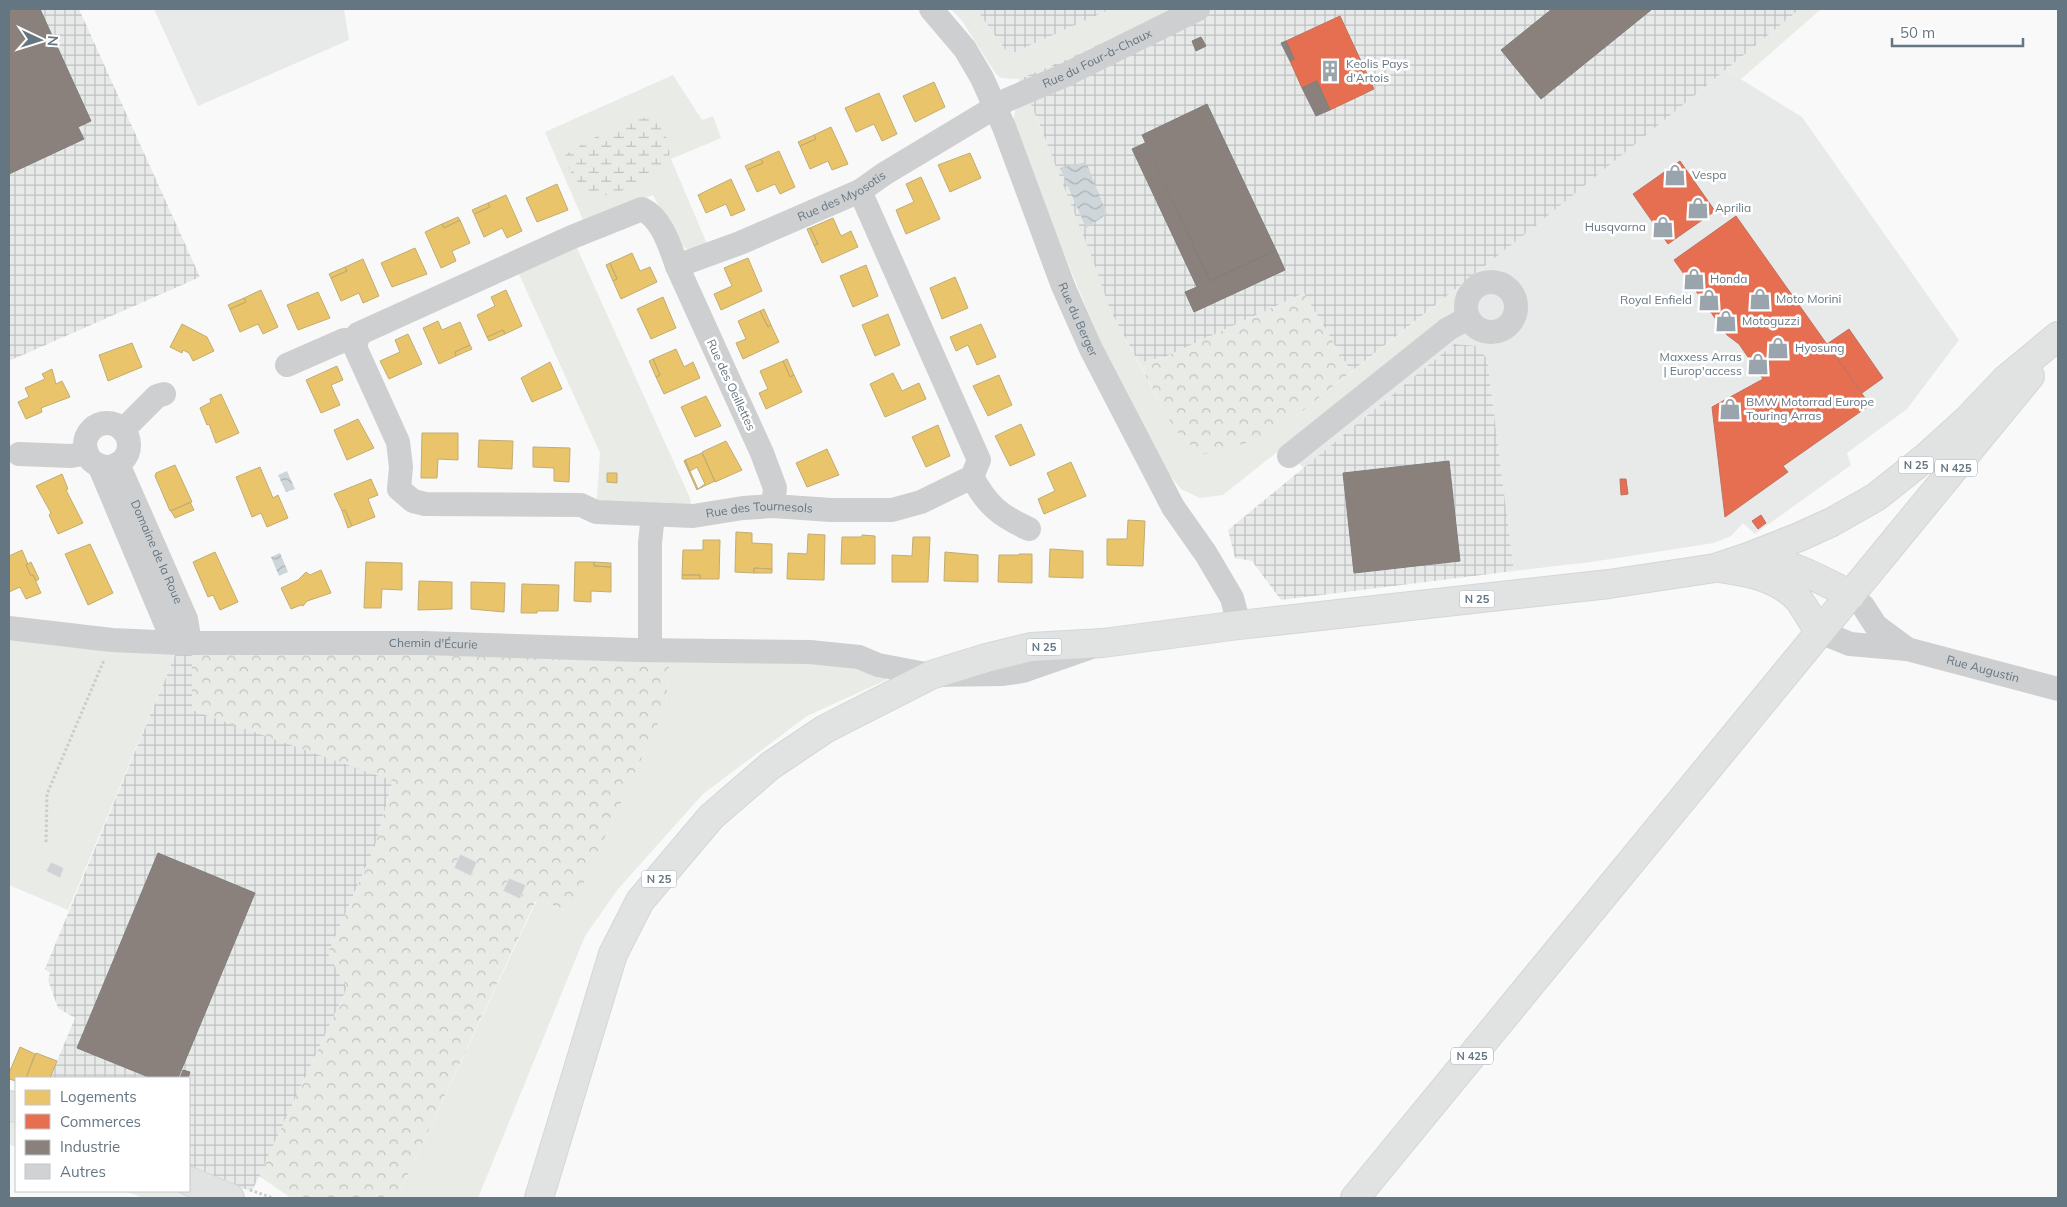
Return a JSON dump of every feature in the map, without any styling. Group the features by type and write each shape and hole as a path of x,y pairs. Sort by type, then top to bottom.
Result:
{"main road":[{"name":"N 25","path":"539,1198 613,954 640,902 711,817 770,766 824,729 931,675 986,658 1031,647 1103,643 1238,625 1609,584 1715,568 1748,557 1832,522 1876,497 1925,458 1968,419 2006,379 2058,337"},
{"name":"N 425","path":"1355,1198 2010,402 2058,337"},
{"name":"N 25","path":"1748,557 1768,559 1806,572 1851,595"},
{"name":"N 25","path":"1715,568 1751,573 1782,586 1798,600 1820,632"},
{"path":"190,1181 230,1198"}],"street":[{"name":"Rue du Berger","path":"931,9 965,49 982,78 996,108 1063,286 1091,349 1173,507 1206,554 1232,598 1238,625"},
{"name":"Rue du Four-à-Chaux","path":"996,108 1007,100 1062,76 1196,9"},
{"name":"Rue des Myosotis","path":"677,266 740,243 860,192 884,174 996,108"},
{"path":"860,192 979,460 972,476 983,497 1008,520 1029,529"},
{"name":"Rue des Oeillettes","path":"357,337 572,237 642,209 652,214 668,244 762,453 775,488 773,506"},
{"path":"1289,456 1448,329 1468,318"},
{"path":"287,364 344,340 357,337"},
{"name":"Rue des Tournesols","path":"357,337 355,347 398,442 401,467 399,489 412,500 425,504 581,505 596,512 693,516 742,508 773,506 830,510 892,510 921,502 972,476"},
{"path":"122,430 157,396 164,394"},
{"path":"19,454 71,456 101,461 127,454 129,448 126,435 122,430 109,424 95,427 87,438 101,461"},
{"name":"Domaine de la Roue","path":"101,461 186,619 179,642"},
{"path":"650,650 650,543 653,515"},
{"path":"1851,595 1863,606 1876,626 1907,649"},
{"name":"Chemin d'Écurie","path":"9,628 112,640 424,643 650,650 810,652 869,661 931,675"},
{"path":"1820,632 1850,644 1907,649"},
{"name":"Rue Augustin","path":"1907,649 2058,689"},
{"path":"869,661 886,680 884,699"}],"path":[{"path":"46,842 47,794 112,640"}],"shaded area":[{"path":"9,9 79,9 200,277 9,361"},
{"path":"154,9 344,9 349,40 198,106"},
{"path":"976,9 1111,9 1009,55"},
{"path":"1173,9 1800,9 1535,226 1351,372 1304,293 1165,357 1139,363 1111,312 1037,118 1023,93 1019,79 1074,56"},
{"path":"1726,70 1802,117 1959,340 1907,409 1847,453 1851,465 1755,534 1743,523 1731,536 1714,543 1591,562 1514,571 1487,359 1454,344 1304,468 1289,456 1429,330 1456,310 1460,286"},
{"path":"1454,344 1477,346 1487,359 1514,571 1281,600 1252,561 1235,558 1228,530"},
{"path":"180,643 192,653 192,710 393,780 375,846 328,953 347,988 252,1191 190,1174 190,1077 50,1077 75,1018 58,1008 48,980 50,973 45,969"}],"green space":[{"path":"951,9 976,9 1009,55 1111,9 1173,9 1074,56 1019,79 1001,78 996,74 962,21"},
{"path":"1800,9 1821,9 1741,79 1726,70"},
{"path":"673,75 702,120 713,116 721,138 671,159 707,244 689,250 678,244 653,195 583,220 545,132"},
{"path":"1029,99 1091,255 1111,312 1174,429 1291,420 1460,286 1456,310 1223,495 1200,498 1181,489 1159,462 1118,383 1042,202 1013,124 1015,110"},
{"path":"652,116 664,132 669,145 669,158 664,168 648,175 622,191 604,196 586,190 578,182 569,169 565,155 607,131 629,122"},
{"path":"572,237 690,498 693,516 596,512 600,453 514,263"},
{"path":"1304,293 1351,372 1291,420 1250,442 1201,455 1174,429 1139,363 1165,357"},
{"path":"9,628 180,643 68,910 9,885"},
{"path":"670,651 878,665 886,680 807,716 703,794 618,889 585,936 478,1198 397,1198 537,900 571,911 666,706"},
{"path":"670,651 666,706 571,911 536,900 397,1198 291,1198 259,1176 347,988 328,953 375,846 393,781 192,710 192,653"},
{"path":"9,1118 15,1121 15,1147 9,1144"},
{"path":"127,1192 181,1192 196,1198 144,1198"}],"water":[{"path":"1086,162 1107,214 1086,228 1060,168"},
{"path":"287,471 295,489 286,492 278,475"},
{"path":"280,553 288,572 279,576 271,557"}],"building: Logements":[{"path":"934,82 945,107 915,122 903,96"},
{"path":"879,93 897,134 882,141 874,124 856,132 845,108"},
{"path":"831,127 848,164 832,170 828,161 810,169 800,146 816,139 814,135"},
{"path":"814,135 816,139 800,146 798,142"},
{"path":"779,151 795,187 780,194 775,184 757,192 747,170 763,163 761,159"},
{"path":"970,153 981,178 950,192 938,165"},
{"path":"761,159 763,163 747,170 745,166"},
{"path":"921,177 940,219 906,234 896,210 914,202 906,184"},
{"path":"731,179 745,210 731,216 726,204 706,213 698,195"},
{"path":"557,184 568,210 537,222 526,198"},
{"path":"506,195 522,231 507,238 502,228 484,237 474,214 490,207 488,203"},
{"path":"488,203 490,207 474,214 472,210"},
{"path":"458,217 460,220 444,228 442,224"},
{"path":"833,218 841,236 851,231 858,247 822,263 814,245 818,244 810,228"},
{"path":"460,220 470,243 452,251 456,261 441,268 425,232 442,224 444,228"},
{"path":"810,228 818,244 814,245 807,229"},
{"path":"415,248 427,274 392,287 381,263"},
{"path":"632,253 640,271 650,267 657,282 621,299 613,281 617,279 610,263"},
{"path":"748,258 762,291 721,310 714,294 732,286 724,268"},
{"path":"363,259 379,296 363,303 359,293 341,301 331,278 347,271 345,267"},
{"path":"610,263 617,279 613,281 606,265"},
{"path":"866,265 878,296 853,307 840,276"},
{"path":"345,267 347,271 331,278 329,274"},
{"path":"955,277 968,308 942,319 930,288"},
{"path":"261,290 278,327 263,334 258,324 240,332 230,309 246,302 244,298"},
{"path":"506,290 522,326 505,334 503,330 487,337 477,315 495,306 491,297"},
{"path":"318,292 330,318 298,330 287,305"},
{"path":"663,297 676,328 651,339 637,309"},
{"path":"244,298 246,302 230,309 228,305"},
{"path":"764,309 771,325 768,327 760,311"},
{"path":"760,311 768,327 771,325 779,342 743,359 736,343 746,339 738,321"},
{"path":"888,314 900,345 875,356 862,325"},
{"path":"438,321 442,330 460,322 470,345 455,352 456,356 439,364 423,328"},
{"path":"182,324 207,337 214,351 193,361 189,353 183,350 182,353 170,347"},
{"path":"981,324 996,357 977,365 968,345 956,351 950,337"},
{"path":"503,330 505,334 489,341 487,337"},
{"path":"408,334 422,364 389,379 380,361 400,352 395,340"},
{"path":"132,343 142,367 108,381 99,355"},
{"path":"470,345 472,349 456,356 455,352"},
{"path":"676,349 684,367 693,362 700,378 664,394 656,377 660,375 653,359"},
{"path":"653,359 660,375 656,377 649,361"},
{"path":"787,359 794,375 790,377 783,361"},
{"path":"783,361 790,377 794,375 802,392 766,409 759,393 768,389 760,371"},
{"path":"550,362 562,389 532,402 521,378"},
{"path":"337,366 343,380 331,385 340,405 321,413 306,380"},
{"path":"52,369 56,384 62,381 70,397 41,408 42,412 26,419 18,402 29,397 25,388 45,379 42,374"},
{"path":"893,373 902,391 919,383 926,399 885,417 870,384"},
{"path":"999,375 1012,405 988,416 973,386"},
{"path":"221,394 239,433 216,443 209,424 207,425 200,408 211,402 210,399"},
{"path":"706,396 721,426 695,437 681,407"},
{"path":"358,419 374,448 347,460 334,430"},
{"path":"1021,424 1035,455 1010,466 995,436"},
{"path":"938,425 950,456 926,467 912,437"},
{"path":"422,433 458,433 458,460 438,459 437,478 421,478"},
{"path":"479,440 513,441 512,469 478,467"},
{"path":"726,441 742,470 715,482 702,452"},
{"path":"533,447 570,448 569,482 554,481 554,468 533,467"},
{"path":"827,449 839,475 807,487 796,463"},
{"path":"702,453 715,481 698,489 705,484 697,467 690,471 685,460"},
{"path":"684,461 698,489 697,490"},
{"path":"1071,462 1086,496 1044,514 1038,499 1055,491 1047,473"},
{"path":"175,465 192,502 170,511 155,476 156,473"},
{"path":"260,467 273,498 278,495 288,518 267,527 261,513 252,517 236,477"},
{"path":"607,473 617,473 617,483 607,482"},
{"path":"62,474 68,489 66,490 83,523 58,534 49,515 51,513 36,486"},
{"path":"371,479 378,495 368,499 375,517 352,526 345,510 342,511 334,494"},
{"path":"190,502 194,510 175,518 171,511"},
{"path":"345,510 352,526 348,528 342,511"},
{"path":"1128,520 1145,521 1143,566 1107,565 1107,539 1127,539"},
{"path":"736,532 752,533 752,543 772,544 772,569 754,568 754,573 735,572"},
{"path":"808,534 825,535 824,580 787,579 788,553 807,554"},
{"path":"862,535 875,536 875,564 841,564 842,537 862,537"},
{"path":"913,537 930,537 928,582 892,582 892,555 912,556"},
{"path":"703,540 720,540 719,579 700,579 700,575 682,575 683,550 703,550"},
{"path":"90,544 113,593 88,605 65,554"},
{"path":"1050,549 1083,551 1083,578 1049,577"},
{"path":"22,550 28,564 26,565 41,593 26,599 20,587 9,592 9,556"},
{"path":"215,552 238,602 220,610 213,595 208,597 193,562"},
{"path":"945,552 978,555 978,582 944,581"},
{"path":"1032,554 1032,583 998,582 999,555"},
{"path":"31,562 39,579 36,581 33,575 31,576 26,565"},
{"path":"366,562 402,563 402,590 382,589 381,608 364,608"},
{"path":"575,562 594,562 594,566 611,567 611,592 591,591 591,602 574,601"},
{"path":"594,562 611,563 611,567 594,566"},
{"path":"754,568 772,569 772,573 754,573"},
{"path":"321,570 331,593 307,601 303,606 291,609 281,588 298,580 306,572 310,575"},
{"path":"682,575 700,575 700,579 682,579"},
{"path":"419,581 452,582 452,609 418,610"},
{"path":"471,582 505,583 504,612 471,609"},
{"path":"522,584 559,585 558,611 521,613"},
{"path":"20,1047 35,1054 26,1077 15,1077 15,1081 9,1079 9,1073"},
{"path":"36,1053 57,1061 50,1077 26,1077"}],"building: Commerces":[{"name":"Keolis Pays d'Artois","path":"1340,16 1374,89 1330,110 1317,81 1302,88 1290,61 1294,59 1286,41"},
{"path":"1680,161 1715,211 1668,244 1633,194"},
{"path":"1736,216 1870,405 1783,466 1788,472 1725,517 1712,407 1763,379 1739,344 1727,335 1674,260"},
{"path":"1849,329 1883,378 1862,393 1827,344"},
{"path":"1620,479 1626,479 1628,494 1621,495"},
{"path":"1761,515 1766,523 1758,529 1752,521"}],"building: Industrie":[{"path":"9,9 40,9 91,121 78,127 84,139 9,174"},
{"path":"1552,9 1651,10 1541,99 1501,50"},
{"path":"1201,37 1206,46 1196,51 1192,41"},
{"path":"1286,41 1294,59 1290,61 1281,43"},
{"path":"1317,81 1330,110 1316,116 1302,88"},
{"path":"1207,104 1276,250 1210,281 1142,135"},
{"path":"1145,143 1210,281 1276,250 1285,270 1194,312 1185,292 1197,287 1132,149"},
{"path":"1449,461 1460,561 1354,573 1343,473"},
{"path":"158,853 255,893 178,1077 149,1077 77,1048"},
{"path":"183,1070 190,1072 188,1077 180,1077"}],"building: Autres":[{"path":"460,854 477,862 471,876 454,868"},
{"path":"51,862 64,868 60,878 46,871"},
{"path":"509,878 526,885 520,899 503,891"}],"place":[{"name":"Keolis Pays d'Artois","path":"1330,71"},
{"name":"Vespa","path":"1675,175"},
{"name":"Aprilia","path":"1698,208"},
{"name":"Husqvarna","path":"1663,227"},
{"name":"Honda","path":"1694,279"},
{"name":"Moto Morini","path":"1760,299"},
{"name":"Royal Enfield","path":"1709,300"},
{"name":"Motoguzzi","path":"1726,321"},
{"name":"Hyosung","path":"1778,348"},
{"name":"Maxxess Arras | Europ'access","path":"1758,364"},
{"name":"BMW Motorrad Europe Touring Arras","path":"1730,409"}]}
